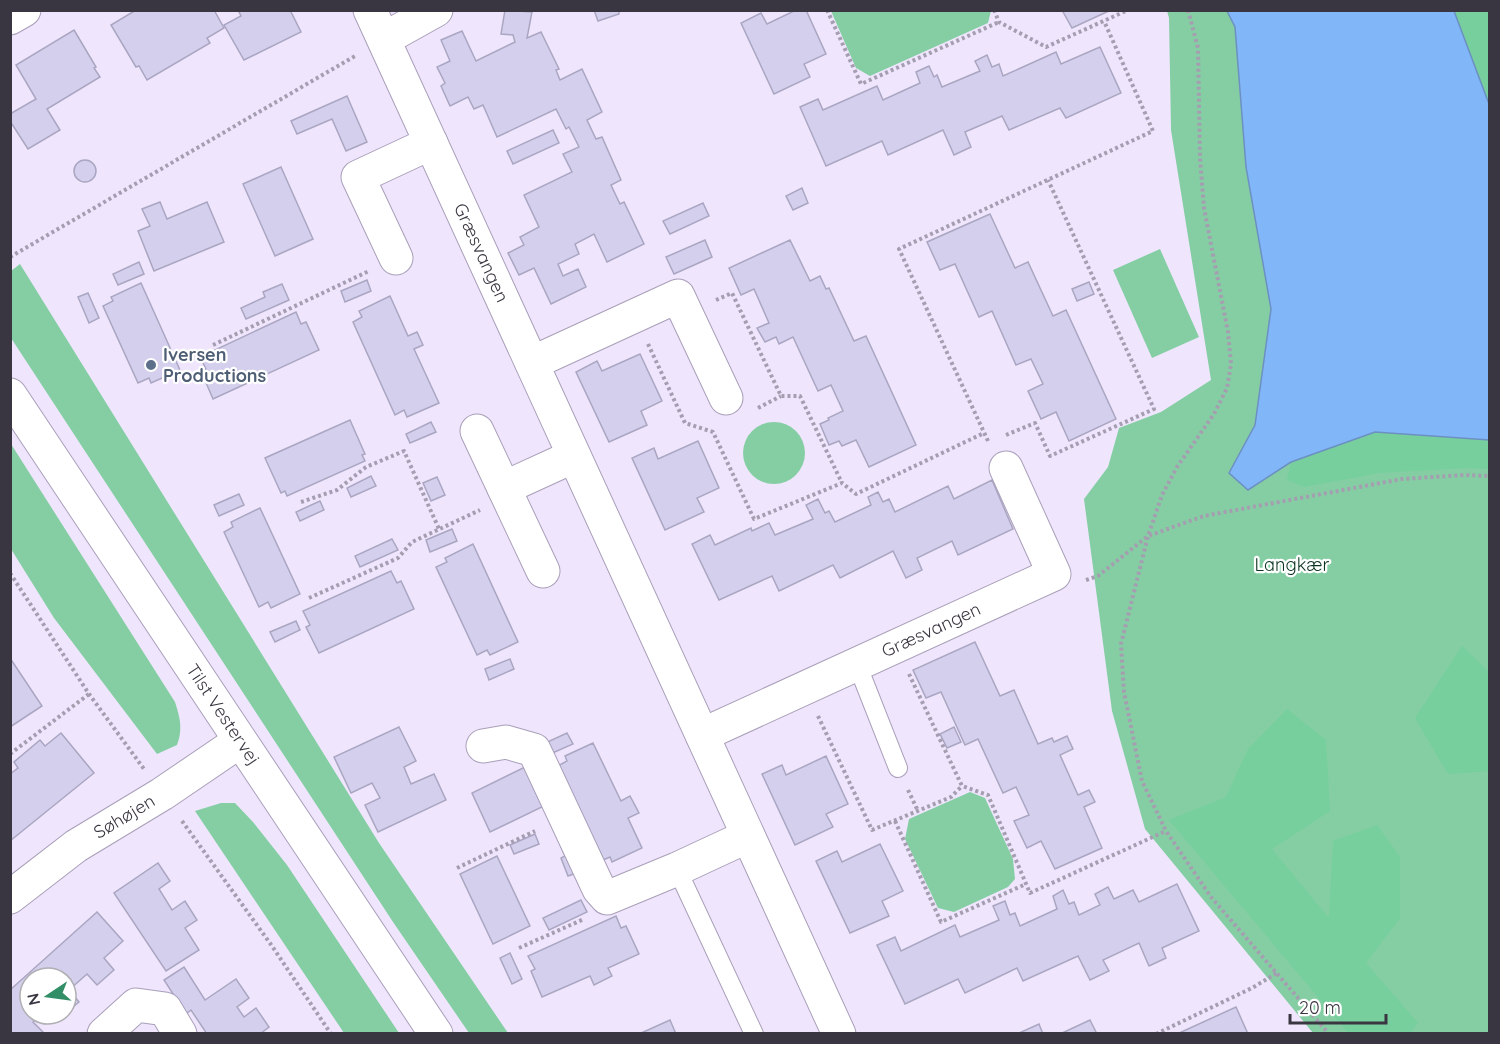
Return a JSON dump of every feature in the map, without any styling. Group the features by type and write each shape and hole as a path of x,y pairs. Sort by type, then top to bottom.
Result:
{"street":[{"path":"10,18 24,10"},
{"path":"377,25 436,10"},
{"name":"Græsvangen","path":"377,25 839,1034"},
{"path":"396,258 358,177 431,143"},
{"path":"532,363 678,296 726,398"},
{"name":"Tilst Vestervej","path":"10,395 436,1034"},
{"path":"477,431 543,571"},
{"path":"506,493 574,456"},
{"path":"1006,468 1053,574"},
{"name":"Græsvangen","path":"702,735 1053,574"},
{"name":"Søhøjen","path":"10,897 76,846 162,794 240,741"},
{"path":"483,747 506,742 534,750 599,889 607,898 748,836"},
{"path":"104,1034 136,1005 165,1009 180,1034"}],"lane":[{"path":"857,664 898,768"},
{"path":"677,869 754,1034"}],"path":[{"path":"828,10 861,84 999,22"},
{"path":"994,10 999,22 1046,47 1128,10"},
{"path":"1188,10 1198,48 1200,158 1204,208 1228,332 1231,364 1227,388 1214,414 1172,476 1162,495 1148,536 1121,644 1124,692 1142,781 1166,831 1211,897 1329,1034"},
{"path":"1048,180 1154,410 1050,456 1035,423 988,442 899,249 1153,131 1104,21"},
{"path":"10,257 377,25"},
{"path":"213,345 396,258"},
{"path":"686,313 732,293 781,396 800,396 842,483 856,494 984,433"},
{"path":"636,316 685,423 712,432 754,519 842,483"},
{"path":"301,502 337,490 366,466 404,451 438,529"},
{"path":"1053,574 1071,586 1098,576 1148,536 1204,516 1402,479 1464,475 1490,476"},
{"path":"309,598 398,558 412,542 506,493"},
{"path":"896,647 962,786 988,795 1030,893 1166,831"},
{"path":"805,688 872,830 951,797 962,786"},
{"path":"10,754 89,694"},
{"path":"457,868 565,816"},
{"path":"895,820 941,922 1026,884"},
{"path":"519,948 602,911 607,898"},
{"path":"1159,1033 1277,973"}],"green space":[{"path":"831,11 991,11 988,23 870,76 856,68"},
{"name":"Langkær","path":"1167,11 1489,11 1489,1033 1313,1033 1145,829 1112,711 1084,499 1108,467 1119,428 1161,412 1211,380 1171,130"},
{"path":"1454,11 1489,11 1489,104"},
{"path":"1160,249 1199,337 1152,358 1113,270"},
{"path":"20,264 379,843 508,1033 469,1033 393,922 11,338 11,271"},
{"path":"774,422 791,427 796,431 800,436 805,453 800,470 796,475 791,479 774,484 757,479 752,475 748,470 743,453 748,436 752,431 757,427"},
{"path":"1375,432 1489,440 1489,469 1466,468 1380,473 1304,487 1287,480 1291,462"},
{"path":"11,444 175,702 180,724 177,745 157,754 54,618 11,549"},
{"path":"1462,646 1489,672 1489,771 1448,774 1415,718"},
{"path":"1287,709 1326,740 1330,811 1272,849 1329,918 1333,841 1377,825 1400,857 1400,918 1366,963 1418,1023 1410,1033 1348,1033 1169,820 1226,797 1248,749"},
{"path":"970,792 985,798 1013,859 1015,879 1008,887 954,912 938,908 905,839 909,819"},
{"path":"221,803 235,803 287,865 399,1033 344,1033 195,811"}],"water":[{"path":"1227,11 1454,11 1489,104 1489,440 1375,432 1291,462 1248,490 1229,473 1255,425 1271,309 1246,167 1235,27"}],"building":[{"path":"136,10 214,10 224,28 207,38 210,43 147,80 139,66 136,67 111,25"},
{"path":"238,10 290,10 301,32 244,60 224,25 241,16"},
{"path":"505,10 532,12 527,38 541,32 559,69 556,70 560,80 582,69 602,112 587,120 596,139 602,137 621,180 611,185 620,204 624,202 644,244 607,262 594,234 575,244 579,254 558,264 563,276 578,269 586,287 551,304 534,268 519,275 508,253 524,245 520,237 539,227 524,195 572,172 563,154 579,147 569,127 566,129 556,109 497,137 483,105 474,109 468,97 450,106 441,86 445,83 437,67 450,61 441,40 462,31 476,61 515,42 513,35 501,34"},
{"path":"594,10 622,10 619,14 598,21"},
{"path":"796,10 806,10 826,54 804,64 810,77 774,94 741,23 761,13 767,24"},
{"path":"1062,10 1111,10 1072,28"},
{"path":"74,30 100,77 47,109 60,130 28,149 10,121 10,114 36,99 16,65"},
{"path":"1100,47 1121,93 1066,118 1060,108 1009,130 1002,116 965,132 971,147 954,155 943,130 888,155 882,141 826,166 800,107 818,99 823,110 877,86 883,100 920,83 916,72 929,66 934,77 937,75 942,87 980,71 975,61 987,55 992,67 999,64 1003,76 1056,52 1061,64"},
{"path":"347,96 367,142 346,151 332,119 297,134 291,121"},
{"path":"553,130 559,143 513,164 507,151"},
{"path":"85,160 95,167 96,171 89,181 85,182 75,175 74,171 81,161"},
{"path":"281,167 313,239 275,256 243,184"},
{"path":"802,188 808,203 793,210 786,196"},
{"path":"160,202 167,219 207,202 224,242 154,271 138,231 150,226 142,209"},
{"path":"703,203 709,216 670,234 663,221"},
{"path":"990,214 1015,268 1028,262 1053,316 1066,310 1116,419 1069,441 1056,412 1041,419 1028,391 1043,384 1031,359 1016,365 992,311 979,317 955,264 940,270 927,242"},
{"path":"705,240 712,257 674,274 666,257"},
{"path":"790,240 810,281 820,276 826,289 829,288 854,341 866,336 916,445 869,467 856,440 842,446 839,441 829,445 820,424 843,411 831,385 818,391 793,337 779,344 776,337 765,342 757,328 769,323 754,289 741,295 729,268"},
{"path":"139,262 144,274 118,285 113,274"},
{"path":"367,280 371,291 345,302 341,291"},
{"path":"1089,282 1094,294 1077,301 1072,289"},
{"path":"141,283 180,370 151,383 149,378 138,383 103,306 113,301 111,297"},
{"path":"282,284 289,300 246,319 241,308 265,297 263,292"},
{"path":"88,293 99,318 89,323 78,297"},
{"path":"390,296 408,336 417,332 423,345 414,349 439,403 407,417 404,410 395,415 353,322 362,317 359,311"},
{"path":"296,312 301,324 306,322 319,350 213,399 201,371 206,369 200,357"},
{"path":"640,354 662,401 641,411 647,425 609,442 576,372 597,361 602,371"},
{"path":"350,420 365,454 362,455 365,461 287,496 285,491 281,493 265,458"},
{"path":"431,422 436,432 410,443 406,434"},
{"path":"698,441 719,488 697,498 704,512 665,530 632,458 654,448 658,459"},
{"path":"371,476 376,486 351,497 347,488"},
{"path":"437,477 445,495 431,501 423,483"},
{"path":"992,480 1013,529 958,555 952,541 917,558 922,570 906,578 893,551 840,578 833,565 779,591 772,576 719,600 692,544 710,535 715,545 751,528 752,531 769,523 775,535 813,519 806,505 818,499 825,513 829,511 835,522 871,505 868,497 878,492 883,502 889,499 895,512 948,486 954,499"},
{"path":"239,494 244,505 219,516 214,505"},
{"path":"320,501 324,510 300,521 296,512"},
{"path":"260,508 300,594 271,608 268,602 259,607 224,532 233,527 231,522"},
{"path":"452,529 457,541 430,552 426,540"},
{"path":"392,539 398,550 360,567 355,556"},
{"path":"473,544 518,642 490,655 487,650 477,655 436,567 447,562 445,558"},
{"path":"391,571 397,583 401,581 414,609 319,653 306,627 310,625 303,611"},
{"path":"296,621 300,630 275,642 270,632"},
{"path":"975,642 1000,696 1014,690 1038,744 1052,738 1054,742 1067,736 1073,749 1060,755 1078,795 1089,790 1095,802 1084,807 1102,848 1055,869 1041,841 1027,848 1014,821 1029,815 1016,787 1003,793 978,739 965,745 941,692 926,698 913,670"},
{"path":"10,658 42,706 10,727"},
{"path":"510,659 514,669 489,680 485,669"},
{"path":"399,727 416,761 404,767 411,784 434,774 446,800 378,832 365,805 380,798 372,783 351,793 334,757"},
{"path":"954,727 961,742 947,748 940,734"},
{"path":"61,733 94,773 10,841 10,774 18,768 14,762 40,740 45,746"},
{"path":"567,733 573,744 548,755 543,744"},
{"path":"593,743 621,801 630,796 639,813 628,818 642,848 612,862 610,857 601,861 556,767 567,761 565,756"},
{"path":"826,756 848,804 826,814 833,827 795,845 762,774 782,765 786,775"},
{"path":"525,767 544,806 490,832 472,793"},
{"path":"555,832 582,871 568,876 561,858 565,856"},
{"path":"535,834 539,844 514,854 510,845"},
{"path":"880,844 903,891 882,901 889,916 850,933 816,861 837,851 842,862"},
{"path":"497,856 530,926 493,944 460,874"},
{"path":"158,863 170,881 159,889 172,910 185,901 197,920 185,928 199,950 166,971 114,893"},
{"path":"1177,884 1199,931 1162,948 1166,958 1149,966 1139,943 1103,960 1109,971 1090,980 1078,956 1023,981 1017,968 965,993 958,979 905,1004 877,945 895,937 901,951 955,925 960,937 999,920 993,906 1005,901 1010,915 1015,913 1020,926 1057,909 1053,896 1063,890 1069,904 1074,902 1079,915 1100,905 1095,894 1108,887 1114,899 1133,890 1139,902"},
{"path":"581,900 587,912 549,930 543,918"},
{"path":"97,912 123,941 104,958 114,970 97,985 87,974 78,982 78,966 37,966"},
{"path":"616,916 621,928 626,926 639,954 608,968 612,976 594,985 590,976 542,997 531,971 535,969 528,956"},
{"path":"510,953 522,979 512,984 500,958"},
{"path":"184,967 205,1000 236,979 249,998 237,1007 244,1017 256,1008 269,1027 260,1034 207,1034 191,1010 186,1014 164,980"},
{"path":"18,983 18,1026 37,1026 44,1033 10,1034 10,990"},
{"path":"1236,1007 1248,1034 1177,1034"},
{"path":"670,1020 676,1034 639,1034"},
{"path":"1090,1020 1097,1034 1060,1034"},
{"path":"1039,1024 1043,1034 1017,1034"}],"place":[{"name":"Iversen Productions","path":"151,365"}]}
